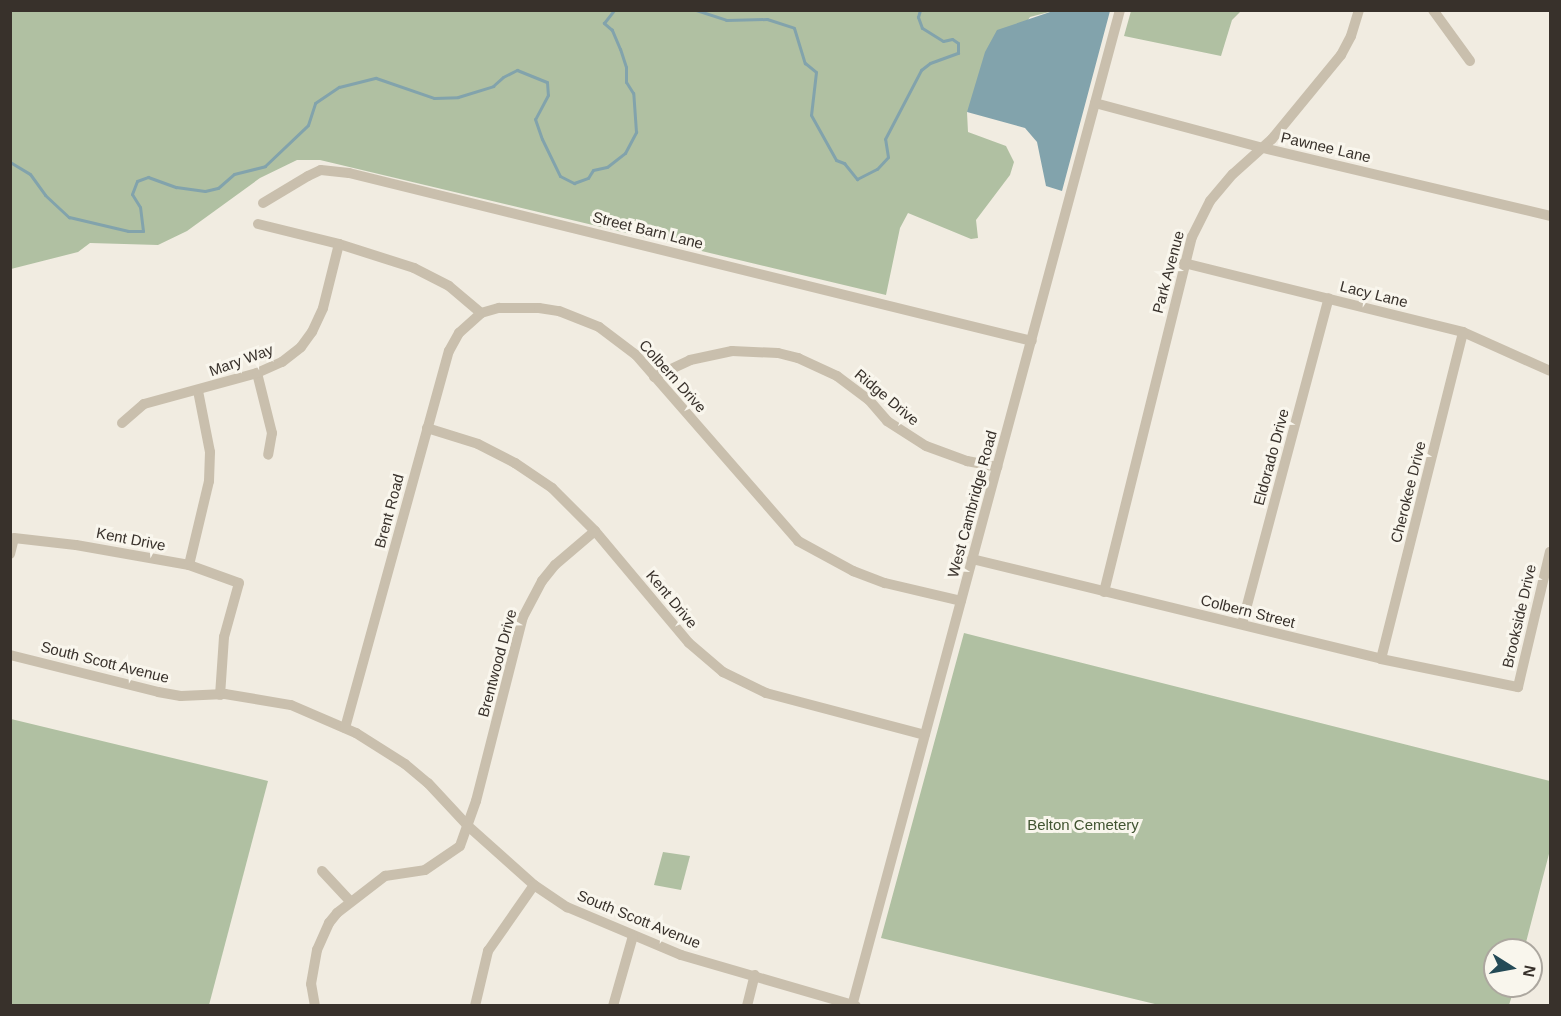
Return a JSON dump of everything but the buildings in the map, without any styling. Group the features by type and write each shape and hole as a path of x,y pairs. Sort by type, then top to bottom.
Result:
{"street":[{"name":"West Cambridge Road","path":"854,1005 1120,10"},
{"name":"Park Avenue","path":"1104,592 1192,237 1210,201 1233,174 1263,148 1341,55 1359,10"},
{"path":"1433,10 1470,62"},
{"name":"Pawnee Lane","path":"1095,103 1263,148 1551,216"},
{"name":"Street Barn Lane","path":"263,203 321,170 349,173 1032,341"},
{"path":"258,224 339,244 431,275 449,286 481,313"},
{"name":"Mary Way","path":"122,423 144,405 257,373 282,362 301,347 312,332 323,308 339,244"},
{"name":"Lacy Lane","path":"1184,263 1463,332 1551,371"},
{"name":"Eldorado Drive","path":"1242,624 1329,298"},
{"name":"Colbern Drive","path":"481,313 519,306 539,308 579,318 619,340 798,541 853,571 885,583 961,601"},
{"name":"Brent Road","path":"345,728 449,351 459,333 481,313"},
{"name":"Cherokee Drive","path":"1381,660 1463,332"},
{"name":"Ridge Drive","path":"654,377 690,360 732,351 778,353 798,358 819,366 846,382 869,400 887,421 926,446 967,461 997,467"},
{"path":"257,373 272,433 268,455"},
{"path":"189,565 209,481 210,452 198,391"},
{"name":"Kent Drive","path":"427,428 478,444 515,463 552,488 595,531 689,643 723,672 766,693 925,735"},
{"name":"Brentwood Drive","path":"311,1005 311,984 317,950 329,923 350,901 385,876 426,870 437,865 460,846 468,826 523,617 542,581 555,564 595,531"},
{"name":"Kent Drive","path":"10,554 14,538 87,546 189,565 239,583 224,637 220,694"},
{"name":"Brookside Drive","path":"1518,687 1551,552"},
{"name":"Colbern Street","path":"972,559 1381,660 1518,687"},
{"name":"South Scott Avenue","path":"10,655 158,692 181,696 220,694 291,705 345,728 381,748 423,779 468,826 534,885 567,907 681,956 755,975 854,1005"},
{"path":"322,871 350,901"},
{"path":"475,1005 488,951 534,885"},
{"path":"613,1005 633,936"},
{"path":"747,1005 755,975"}],"green space":[{"path":"1131,10 1241,11 1232,20 1221,56 1124,36"},
{"path":"10,11 1053,11 1030,17 967,112 968,132 1006,146 1014,162 1010,175 976,220 978,238 971,239 908,213 900,228 886,295 320,160 297,160 260,178 187,231 158,245 90,243 78,252 11,269"},
{"name":"Belton Cemetery","path":"964,633 1550,781 1550,850 1527,938 1483,938 1483,998 1511,998 1509,1005 1159,1005 881,938"},
{"path":"11,719 268,781 209,1005 11,1005"},
{"path":"663,852 690,856 681,890 654,885"}],"water":[{"path":"1053,11 1110,11 1062,191 1046,186 1037,142 1025,128 967,112 985,52 997,30"}],"waterway":[{"path":"10,162 30,174 45,195 69,217 128,231 143,231 140,207 132,194 137,181 148,177 176,187 205,191 218,188 234,174 265,166 308,125 315,103 339,87 376,78 434,98 458,97 493,86 503,77 517,70 547,82 548,95 535,119 560,176 574,183 588,178 593,170 607,167 625,153 636,132 633,93 626,82 626,67 612,30 604,23 614,10"},
{"path":"696,10 726,20 767,19 794,28 805,63 816,72 811,115 836,160 844,163 857,179 877,169 888,157 885,139 921,70 930,63 958,53 958,43 952,39 943,41 922,28 918,17 920,10"}]}
